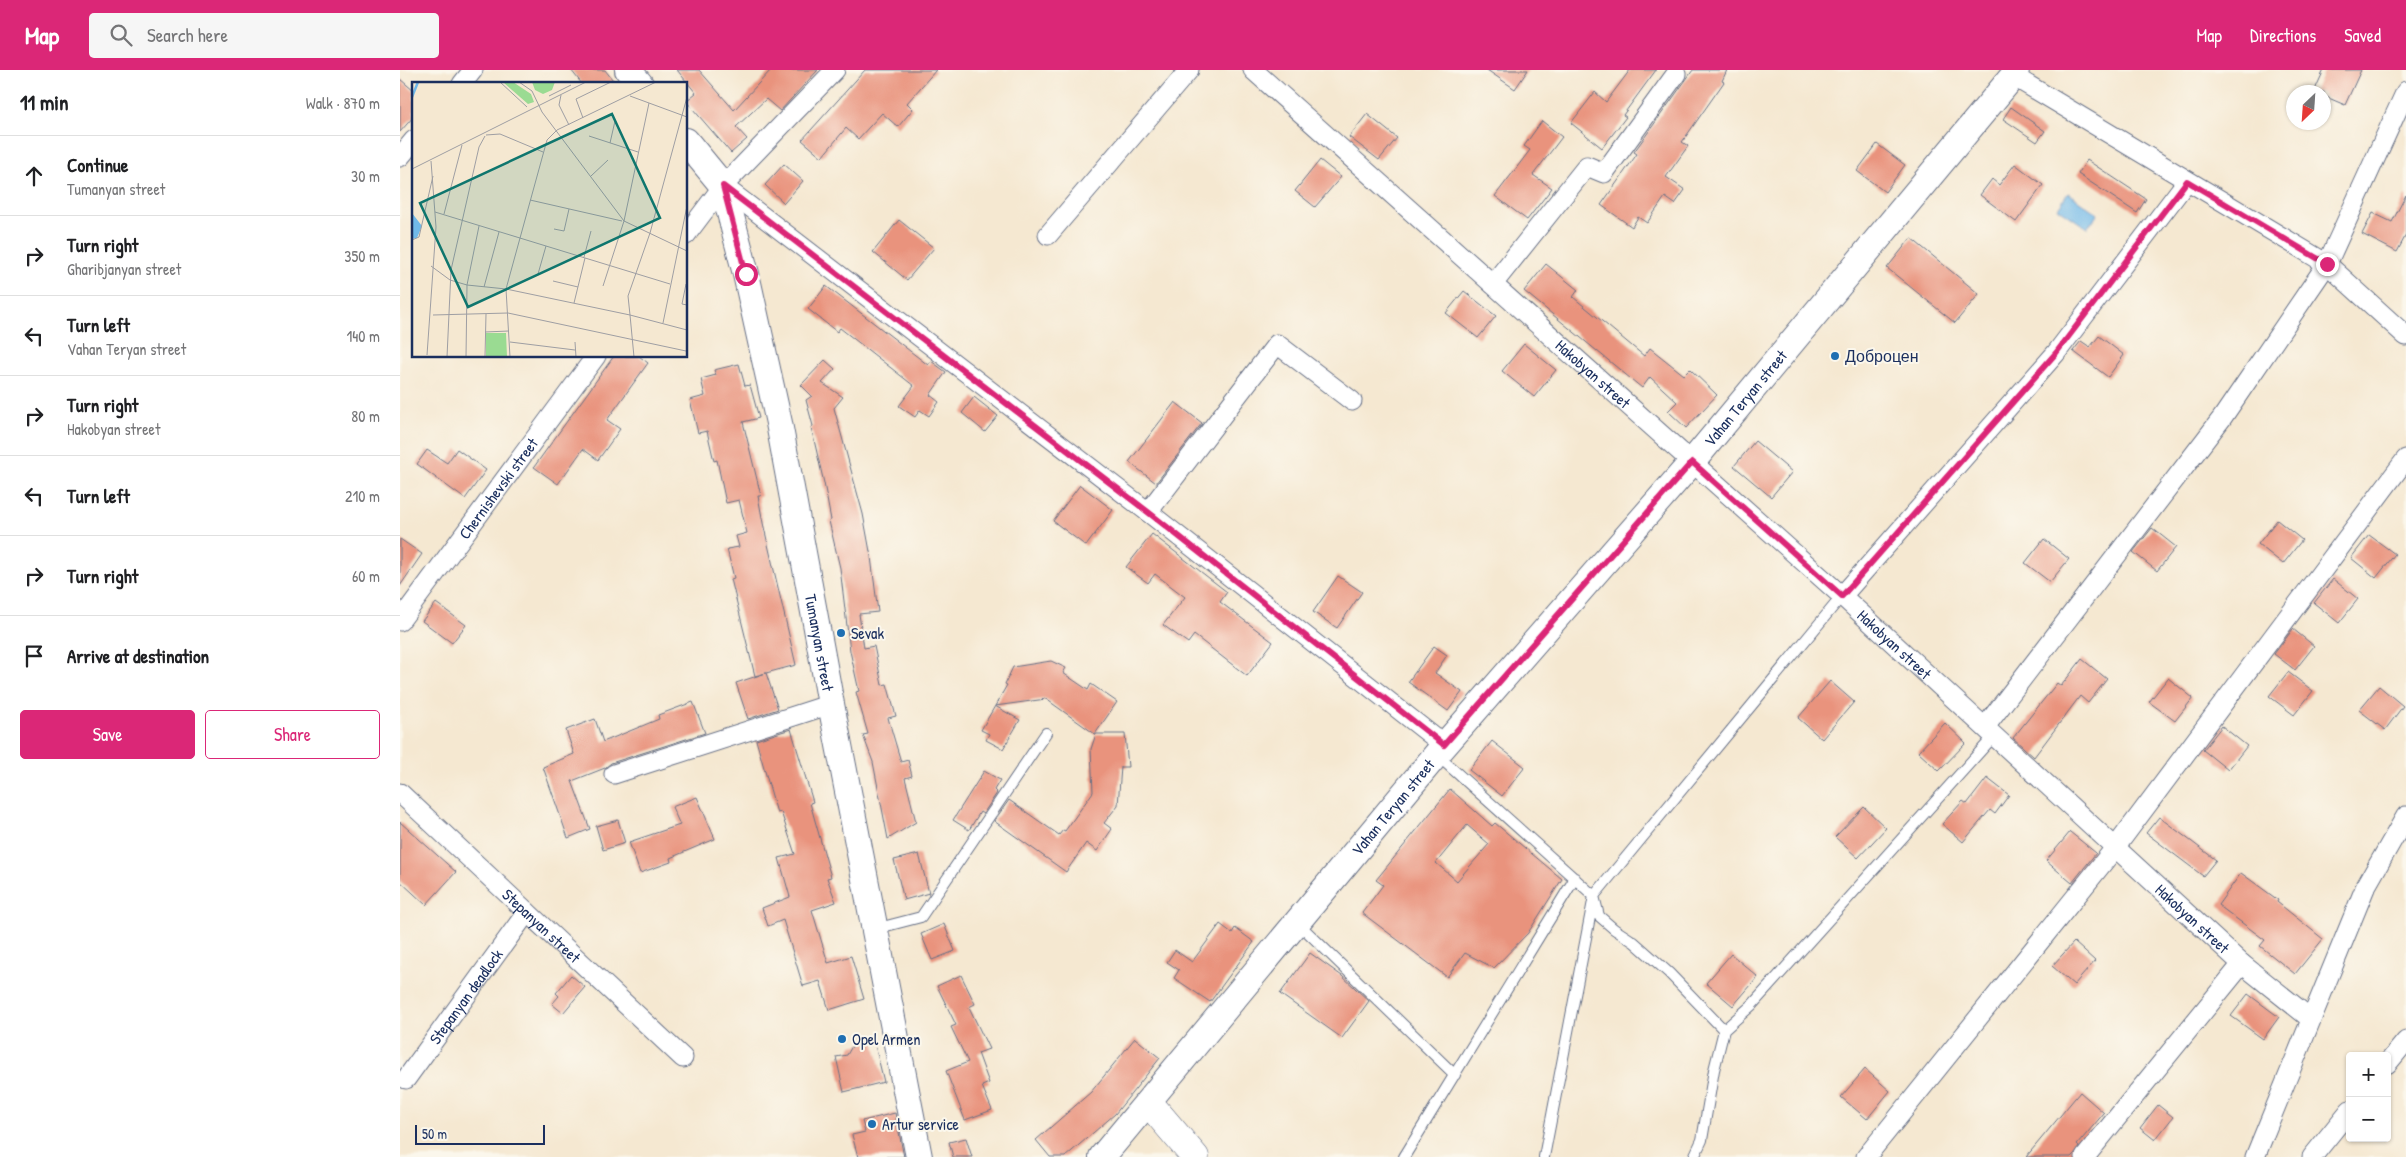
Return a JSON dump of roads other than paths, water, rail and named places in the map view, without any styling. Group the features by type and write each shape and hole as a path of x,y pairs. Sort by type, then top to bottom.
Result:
{"highway":[{"path":"1149,1103 1195,1157"}],"street":[{"path":"464,82 473,70"},
{"path":"628,70 638,82"},
{"path":"688,232 723,186 835,70"},
{"path":"1048,235 1189,70"},
{"name":"Hakobyan street","path":"1253,70 1842,596 2242,964 2311,1019"},
{"path":"2011,72 2187,181 2327,264 2406,336"},
{"name":"Vahan Teryan street","path":"1102,1157 1149,1103 1440,750 1692,462 2011,72"},
{"path":"1493,284 1587,166 1604,173 1676,74"},
{"path":"1990,731 2222,418 2327,264 2406,91"},
{"path":"400,156 412,142"},
{"name":"Tumanyan street","path":"688,143 723,186 746,274 780,423 831,704 919,1157"},
{"path":"1842,596 2056,353 2187,181"},
{"path":"723,186 1148,512 1440,750"},
{"path":"1148,512 1277,344 1352,401"},
{"name":"Chernishevski street","path":"400,621 595,358"},
{"path":"1866,1157 2115,848 2406,459"},
{"path":"614,774 831,704"},
{"name":"Stepanyan street","path":"400,793 683,1058"},
{"path":"2255,1157 2365,888 2406,816"},
{"name":"Stepanyan deadlock","path":"406,1080 527,912"},
{"path":"2085,1157 2242,964"},
{"path":"2391,1059 2406,1041"},
{"path":"2312,1157 2346,1115"}],"lane":[{"path":"1544,1157 1594,896 1842,596"},
{"path":"1694,1157 1702,1140 1714,1070 1724,1030 1752,1005 1990,731"},
{"path":"876,929 921,917 1046,733"},
{"path":"1440,750 1594,896 1599,916 1634,942 1669,973 1724,1030"},
{"path":"1404,1157 1456,1075 1574,878"},
{"path":"1298,922 1456,1075"}],"water":[{"path":"2068,193 2098,214 2087,228 2058,208"}],"place":[{"name":"Доброцен","path":"1835,356"},
{"name":"Sevak","path":"841,633"},
{"name":"Opel Armen","path":"842,1039"},
{"name":"Artur service","path":"872,1124"}]}
